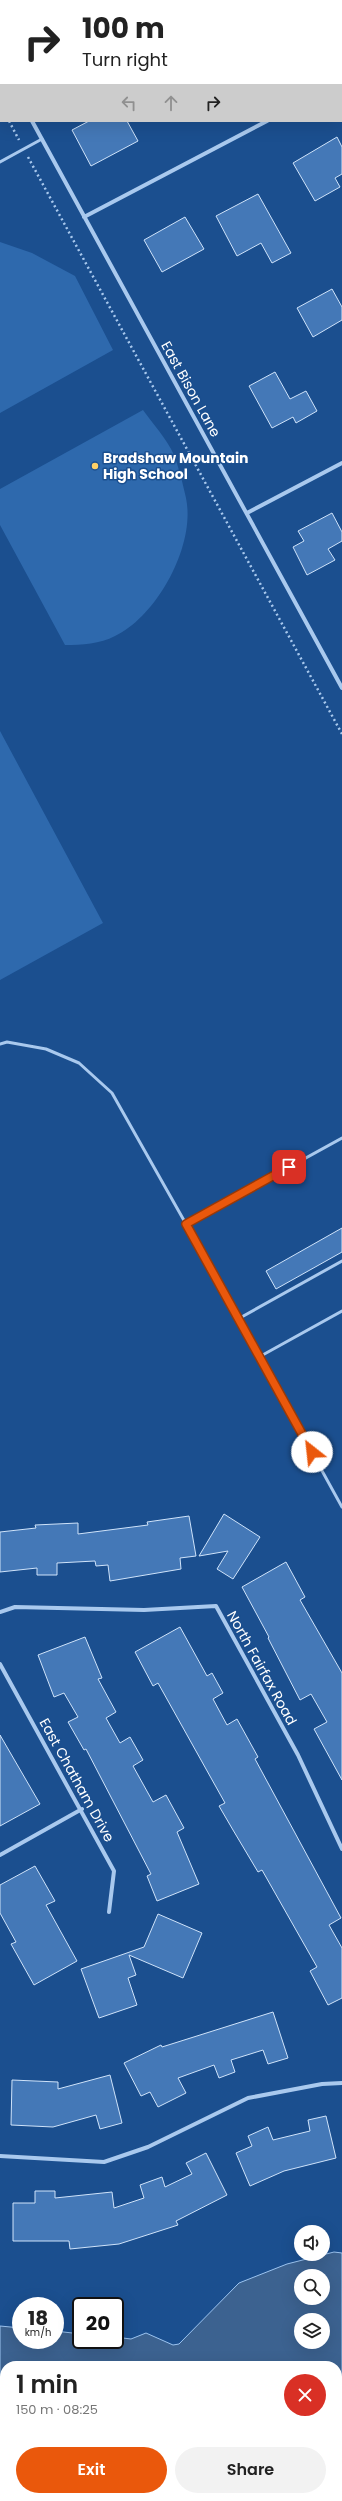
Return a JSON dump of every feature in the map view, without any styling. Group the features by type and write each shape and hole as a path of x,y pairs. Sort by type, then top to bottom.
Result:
{"street":[{"name":"East Bison Lane","path":"33,122 342,688"},
{"path":"84,217 265,122"},
{"path":"247,513 342,463"},
{"name":"North Fairfax Road","path":"0,1612 14,1607 144,1610 216,1606 298,1756 342,1849"},
{"name":"East Chatham Drive","path":"0,1664 82,1809 114,1871 109,1912"},
{"path":"0,1855 82,1809"},
{"path":"0,2156 104,2162 148,2147 248,2098 322,2084 342,2083"}],"lane":[{"path":"0,162 42,139"},
{"path":"0,1044 7,1042 46,1049 79,1063 112,1093 342,1507"},
{"path":"186,1224 342,1139"},
{"path":"238,1319 342,1261"},
{"path":"259,1357 342,1311"}],"path":[{"path":"10,122 20,141"},
{"path":"27,155 342,734"}],"shaded area":[{"path":"0,242 32,253 75,276 113,350 0,413"},
{"path":"143,410 164,437 171,449 178,465 184,488 188,517 185,537 179,557 159,596 145,613 131,626 115,636 103,641 65,645 0,525 0,489"},
{"path":"0,731 103,923 0,980"},
{"path":"330,2253 342,2253 342,2361 0,2361 0,2326 12,2327 12,2349 64,2349 64,2332 72,2333 72,2349 124,2349 124,2338 131,2339 146,2333 173,2345 179,2344 239,2283 287,2264 299,2261 330,2261"}],"building":[{"path":"87,122 128,122 138,141 91,166 72,130"},
{"path":"337,137 342,147 342,174 335,178 340,187 315,201 293,163"},
{"path":"258,194 291,253 272,263 261,243 237,256 216,216"},
{"path":"185,217 204,249 162,272 144,240"},
{"path":"332,289 342,307 342,320 313,337 297,308"},
{"path":"275,372 290,399 306,391 317,411 296,423 293,417 272,428 249,386"},
{"path":"332,513 342,532 342,541 328,549 335,560 307,575 293,547 304,541 298,531"},
{"path":"342,1228 342,1252 276,1289 266,1271"},
{"path":"224,1514 260,1537 233,1579 217,1569 228,1551 199,1556"},
{"path":"189,1516 196,1556 180,1558 181,1569 110,1581 108,1565 96,1566 95,1561 57,1563 57,1575 37,1575 37,1568 0,1572 0,1532 36,1528 35,1525 78,1523 78,1534 148,1525 147,1522"},
{"path":"286,1562 305,1597 300,1600 342,1673 342,1780 314,1729 327,1722 311,1694 300,1700 242,1587"},
{"path":"180,1627 207,1676 212,1673 223,1693 213,1699 227,1725 237,1719 258,1757 255,1759 341,1918 329,1925 342,1948 342,1998 328,2005 310,1971 317,1967 262,1870 258,1872 219,1806 225,1803 158,1683 153,1686 135,1652"},
{"path":"85,1637 102,1678 98,1679 116,1712 106,1718 120,1743 130,1737 143,1760 133,1766 153,1802 166,1795 184,1828 177,1832 199,1884 157,1901 147,1876 151,1874 86,1749 84,1750 68,1722 78,1717 64,1693 54,1697 38,1655"},
{"path":"0,1735 40,1804 0,1826"},
{"path":"35,1866 55,1901 46,1905 77,1961 34,1985 11,1944 16,1942 0,1913 0,1885"},
{"path":"158,1914 202,1933 183,1978 129,1955 136,1975 128,1978 137,2005 99,2018 81,1969 144,1947"},
{"path":"273,2012 288,2058 268,2064 263,2050 231,2060 235,2072 219,2078 214,2065 178,2078 186,2093 158,2107 150,2092 141,2096 124,2063 161,2045 162,2047"},
{"path":"110,2075 122,2123 100,2129 96,2115 53,2127 11,2125 12,2080 58,2082 58,2089"},
{"path":"326,2116 336,2158 284,2171 250,2186 236,2153 252,2146 248,2136 268,2127 273,2140 310,2131 308,2120"},
{"path":"206,2153 227,2195 176,2221 178,2225 119,2244 70,2249 69,2241 13,2241 13,2203 35,2203 35,2191 55,2191 55,2198 112,2192 114,2208 144,2198 140,2185 162,2177 165,2187 192,2174 186,2163"}],"place":[{"name":"Bradshaw Mountain High School","path":"95,466"}],"route":[{"path":"289,1167 186,1224 312,1452"}]}
